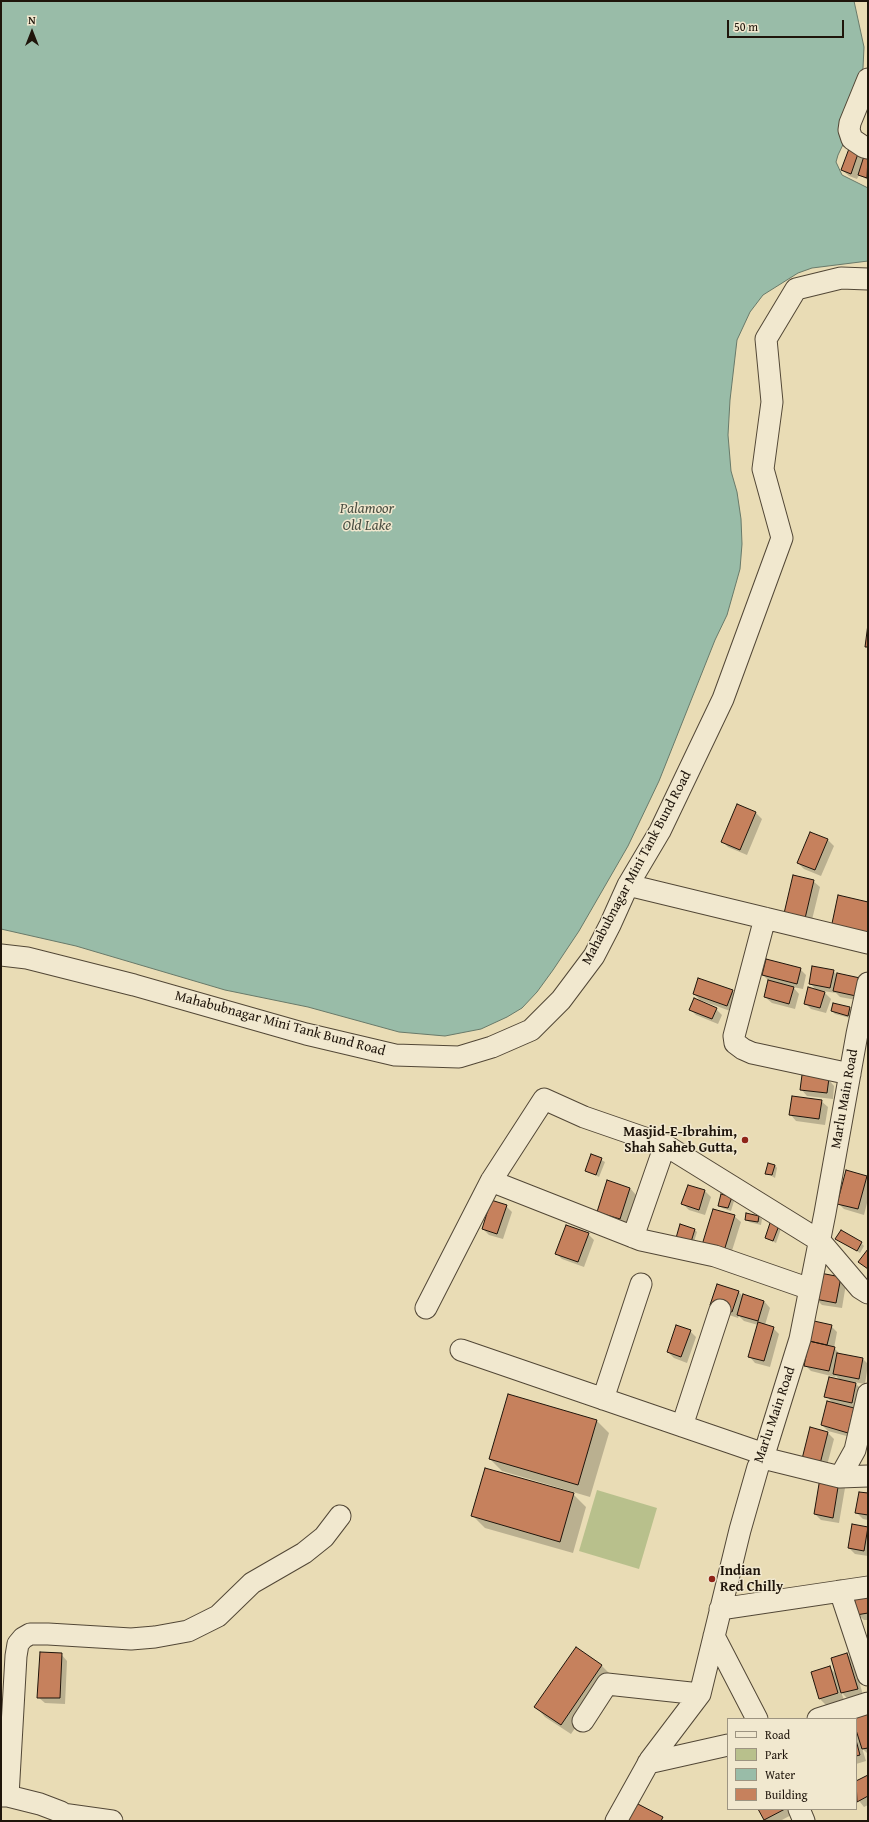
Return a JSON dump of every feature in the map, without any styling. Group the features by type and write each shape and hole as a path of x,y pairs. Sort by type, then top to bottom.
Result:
{"street":[{"path":"868,79 850,123 849,130 852,140 864,148 868,148"},
{"name":"Mahabubnagar Mini Tank Bund Road","path":"1,955 27,958 134,985 306,1034 395,1055 459,1058 492,1047 531,1030 561,1000 594,956 628,885 660,831 723,699 782,538 763,470 772,402 766,339 796,289 841,278 868,279"},
{"path":"628,885 868,943"},
{"path":"765,918 734,1036 735,1042 743,1050 752,1053 850,1074"},
{"name":"Marlu Main Road","path":"616,1821 648,1763 700,1694 742,1523 758,1467 763,1456 800,1339 820,1241 850,1074 862,1036 868,983"},
{"path":"426,1308 491,1181 544,1099 584,1117 665,1145 820,1241 860,1288 868,1293"},
{"path":"633,1237 665,1145"},
{"path":"491,1181 633,1237 715,1256 810,1289"},
{"path":"603,1399 641,1284"},
{"path":"682,1426 720,1310"},
{"path":"461,1350 682,1426 763,1456 840,1476 868,1476"},
{"path":"840,1476 855,1450 868,1394"},
{"path":"112,1821 65,1817 40,1804 5,1796 18,1644 23,1638 30,1634 131,1638 155,1637 188,1631 218,1616 252,1583 304,1553 324,1537 340,1516"},
{"path":"720,1609 868,1586"},
{"path":"840,1591 868,1675"},
{"path":"714,1636 755,1718"},
{"path":"583,1721 607,1684 700,1694"},
{"path":"821,1718 868,1703"},
{"path":"648,1763 727,1745"},
{"path":"799,1810 804,1821"}],"green space":[{"path":"597,1490 657,1508 639,1569 579,1551"}],"water":[{"name":"Palamoor Old Lake","path":"1,1 854,1 864,47 863,68 858,100 848,134 836,162 842,175 868,188 868,261 812,268 798,273 763,295 750,312 737,340 730,400 728,435 731,471 737,492 741,519 742,544 740,569 727,615 715,640 659,781 628,846 579,931 553,970 537,992 522,1008 507,1017 481,1029 445,1036 399,1032 308,1007 225,990 76,946 1,929"}],"building":[{"path":"853,138 862,142 851,174 841,170"},
{"path":"864,156 868,157 867,178 858,175"},
{"path":"868,624 868,647 865,647"},
{"path":"737,804 756,812 740,850 721,842"},
{"path":"810,832 828,839 815,870 797,863"},
{"path":"793,875 814,880 803,927 782,922"},
{"path":"838,895 868,902 868,942 830,933"},
{"path":"766,959 801,968 797,984 762,975"},
{"path":"812,966 834,970 830,988 809,984"},
{"path":"837,973 860,978 856,996 833,991"},
{"path":"698,978 733,990 727,1006 693,994"},
{"path":"768,980 794,987 789,1004 764,997"},
{"path":"808,987 825,992 820,1008 804,1004"},
{"path":"694,998 717,1008 712,1019 689,1010"},
{"path":"833,1003 850,1007 848,1016 831,1011"},
{"path":"802,1075 829,1078 827,1093 800,1090"},
{"path":"792,1096 822,1100 819,1119 789,1115"},
{"path":"591,1154 602,1158 596,1175 585,1171"},
{"path":"768,1163 775,1165 772,1175 765,1174"},
{"path":"846,1170 867,1176 858,1209 837,1204"},
{"path":"607,1180 630,1188 620,1219 597,1212"},
{"path":"688,1185 705,1190 699,1210 681,1204"},
{"path":"721,1194 732,1197 728,1208 718,1206"},
{"path":"491,1200 507,1205 497,1234 482,1229"},
{"path":"713,1209 735,1215 724,1251 702,1245"},
{"path":"746,1213 759,1216 758,1222 745,1220"},
{"path":"771,1220 780,1223 773,1241 765,1238"},
{"path":"680,1224 695,1229 691,1242 676,1238"},
{"path":"566,1225 589,1233 578,1262 555,1254"},
{"path":"841,1230 862,1242 857,1251 835,1239"},
{"path":"868,1249 868,1269 858,1262"},
{"path":"820,1273 841,1277 836,1303 815,1299"},
{"path":"717,1284 739,1291 732,1312 710,1305"},
{"path":"743,1294 764,1301 758,1321 737,1315"},
{"path":"814,1321 832,1325 827,1345 809,1341"},
{"path":"758,1322 774,1327 764,1361 748,1357"},
{"path":"676,1325 691,1330 681,1357 667,1352"},
{"path":"809,1341 835,1347 829,1371 804,1366"},
{"path":"837,1353 863,1358 859,1379 833,1374"},
{"path":"829,1377 856,1383 852,1403 824,1397"},
{"path":"508,1394 597,1420 578,1485 489,1459"},
{"path":"827,1401 854,1408 848,1433 821,1425"},
{"path":"810,1427 828,1432 820,1464 802,1459"},
{"path":"485,1468 574,1493 560,1542 471,1516"},
{"path":"820,1478 839,1481 833,1518 814,1514"},
{"path":"859,1492 868,1493 868,1515 855,1513"},
{"path":"852,1524 868,1527 864,1551 848,1548"},
{"path":"868,1592 868,1613 856,1615 854,1594"},
{"path":"576,1647 602,1665 561,1725 534,1707"},
{"path":"40,1652 62,1653 60,1698 37,1698"},
{"path":"847,1653 858,1689 841,1693 831,1658"},
{"path":"830,1666 838,1693 819,1699 811,1672"},
{"path":"868,1713 868,1748 862,1749 857,1733 857,1718 852,1717"},
{"path":"857,1744 860,1755 857,1756"},
{"path":"868,1775 868,1796 857,1802 857,1780"},
{"path":"636,1803 663,1817 661,1821 627,1821"},
{"path":"759,1810 783,1810 764,1820"}],"place":[{"name":"Masjid-E-Ibrahim, Shah Saheb Gutta,","path":"745,1140"},
{"name":"Indian Red Chilly","path":"712,1579"}]}
